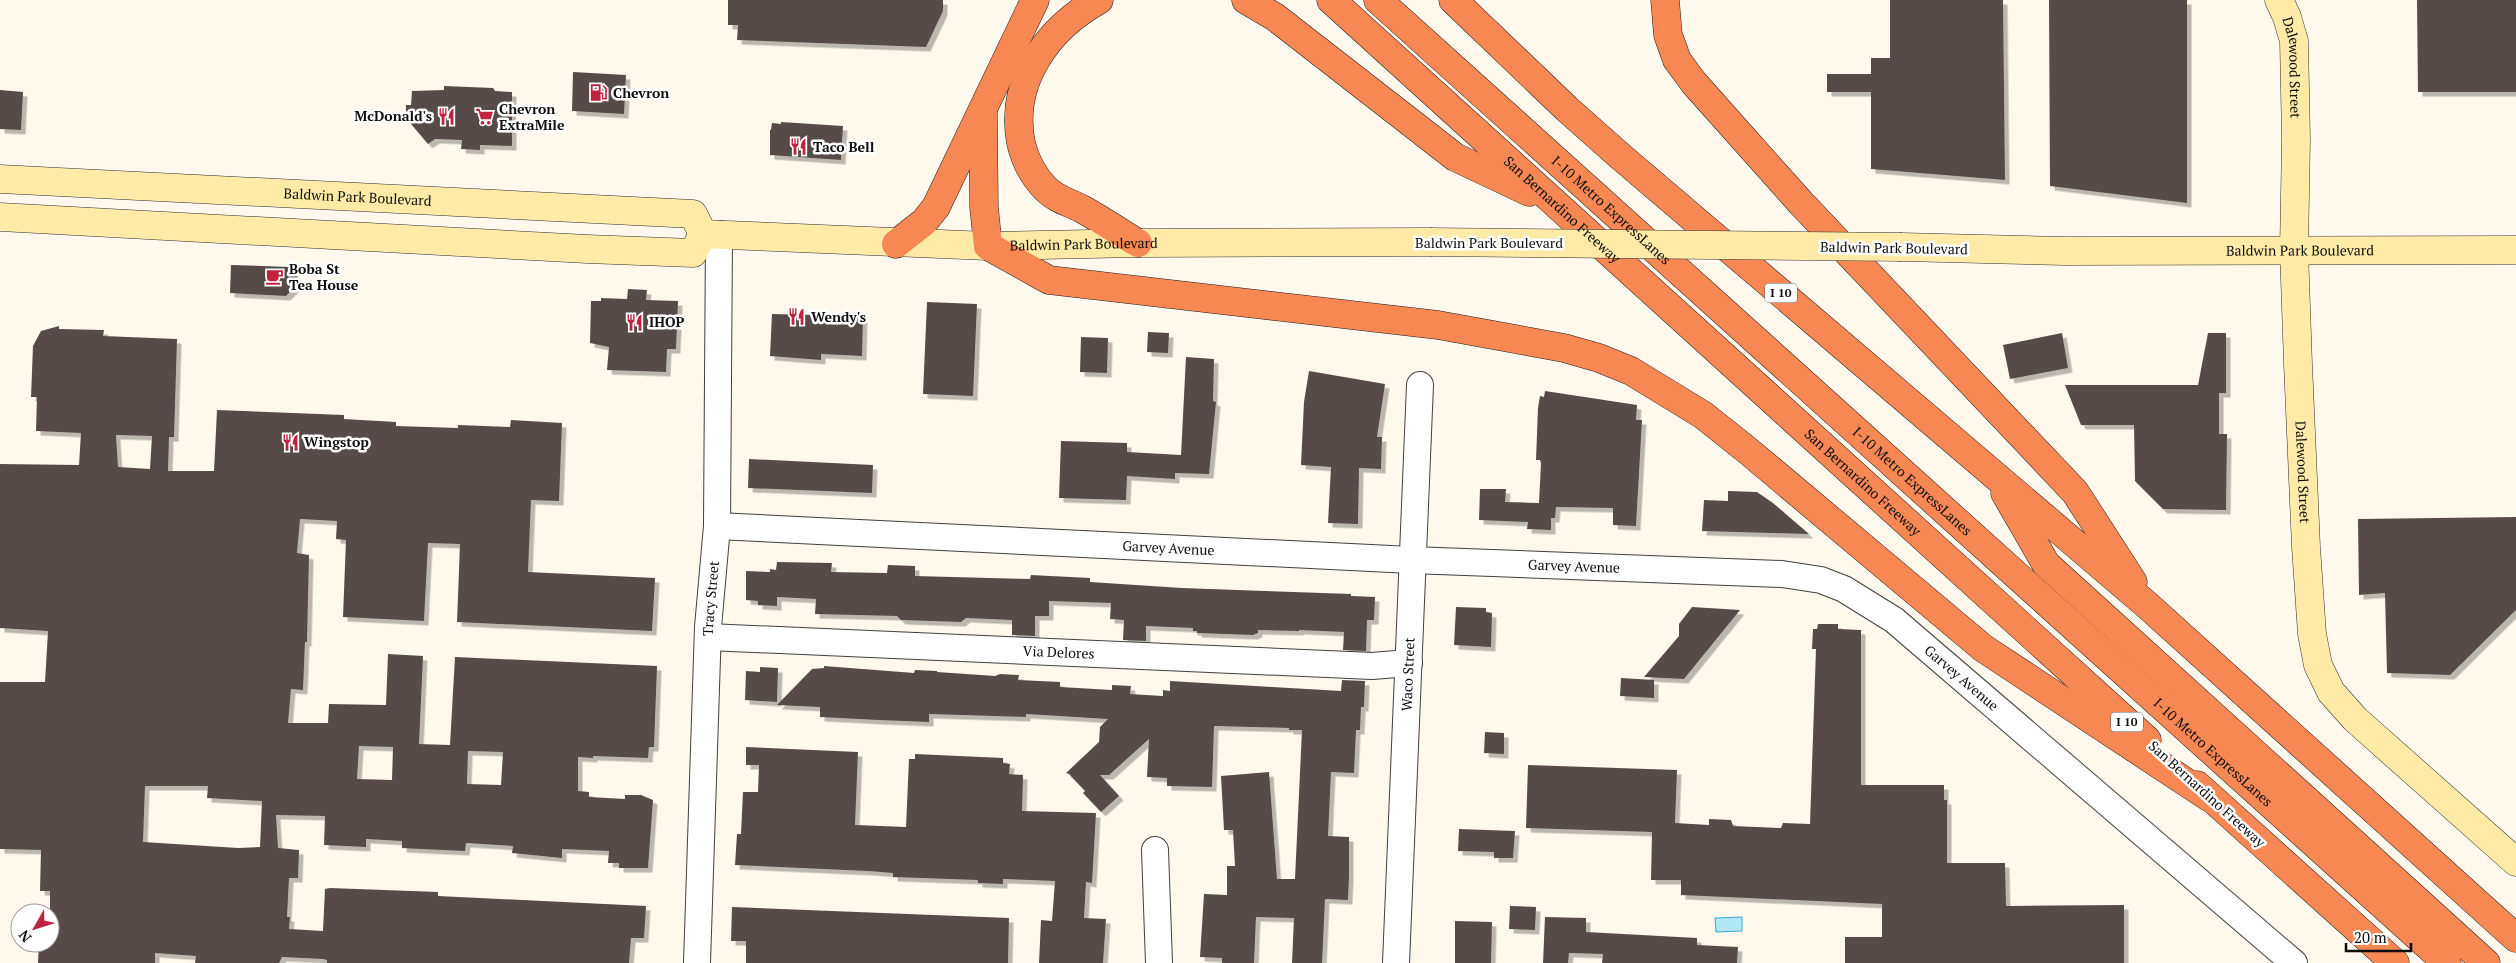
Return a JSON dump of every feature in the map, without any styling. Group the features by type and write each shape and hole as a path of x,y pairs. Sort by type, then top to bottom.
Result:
{"highway":[{"path":"896,244 924,222 936,207 1035,0"},
{"path":"1099,0 1083,9 1058,30 1034,63 1020,93 1019,132 1023,151 1034,175 1046,189 1062,201 1081,208 1138,243"},
{"path":"1246,0 1276,18 1455,157 1555,204"},
{"name":"San Bernardino Freeway","path":"1331,0 1861,478 2210,798 2395,963"},
{"name":"I-10 Metro ExpressLanes","path":"1378,0 2447,963"},
{"name":"I 10","path":"1453,0 1567,109 1620,156 2147,605 2516,938"},
{"path":"1665,0 1668,35 1677,60 1694,83 1801,203 2075,492 2147,605"},
{"path":"983,112 984,207 988,246 1049,280 1438,325 1564,348 1631,370 1703,415 1983,648 2210,798"},
{"path":"1995,477 2046,564 2486,963"}],"main road":[{"name":"Dalewood Street","path":"2279,0 2287,17 2294,41 2296,139 2294,250 2304,518 2312,634 2318,665 2331,692 2355,719 2516,862"},
{"name":"Baldwin Park Boulevard","path":"0,179 693,214 711,234 842,238 896,244 988,246 1138,243 1430,242 1902,247 2064,251 2516,250"},
{"path":"204,228 227,216 338,197"},
{"path":"0,217 587,249 693,253 711,234"}],"street":[{"name":"Tracy Street","path":"696,963 708,637 717,526 711,234"},
{"name":"Waco Street","path":"1396,963 1409,663 1411,560 1420,385"},
{"name":"Garvey Avenue","path":"717,526 1411,560 1782,574 1821,580 1844,589 1894,620 2294,963"},
{"name":"Via Delores","path":"708,637 1372,666 1409,663"},
{"path":"1156,850 1159,963"}],"water":[{"path":"1742,917 1742,931 1716,932 1715,918"}],"building":[{"path":"728,0 943,0 943,11 926,47 737,40 738,25 728,25"},
{"path":"1890,0 2003,0 2005,180 1871,169 1871,92 1827,92 1827,74 1871,74 1871,58 1890,58"},
{"path":"2049,0 2187,0 2187,203 2050,186"},
{"path":"2417,0 2516,0 2516,92 2418,92"},
{"name":"Chevron","path":"573,72 626,75 624,114 572,111"},
{"path":"444,86 493,88 495,91 512,92 512,146 480,145 480,150 461,149 462,140 435,139 428,144 406,118 406,105 411,105 412,91 444,90"},
{"path":"0,90 23,92 21,130 0,129"},
{"path":"781,122 843,126 841,160 770,155 770,130 772,123 781,124"},
{"path":"231,265 290,267 297,277 298,284 286,296 230,293"},
{"path":"628,289 647,290 646,300 678,301 676,349 667,349 666,372 607,370 609,347 590,343 591,301 601,301 601,298 627,299"},
{"path":"927,302 977,304 973,396 923,394"},
{"path":"772,314 863,316 862,356 821,354 821,360 770,356"},
{"path":"59,326 59,329 104,330 103,336 177,339 174,437 169,437 168,471 214,471 217,410 344,415 344,419 396,422 396,426 458,428 458,425 510,427 511,420 562,423 559,501 531,500 528,572 655,578 652,631 457,622 460,544 428,543 424,621 343,617 346,540 336,539 337,521 300,519 297,553 309,555 307,642 305,642 303,690 291,689 288,723 328,723 329,704 386,705 388,654 423,656 419,744 450,745 455,657 657,666 654,747 649,747 648,758 578,757 578,791 589,792 589,797 625,799 625,795 641,795 653,800 648,868 619,868 619,863 608,863 609,851 562,849 562,858 512,853 513,846 466,843 465,851 402,848 402,841 366,839 366,847 324,845 325,816 276,815 278,848 299,850 298,878 289,878 287,917 290,917 289,929 323,931 325,889 330,888 438,892 438,896 646,906 644,938 631,938 629,963 327,963 327,960 323,959 282,957 279,963 195,963 196,956 155,953 155,963 38,963 38,953 60,953 60,903 50,903 50,891 40,891 41,850 0,849 0,682 45,682 48,631 0,628 0,464 79,465 81,433 36,431 37,397 31,397 33,346 41,331","holes":["116,435 152,436 150,469 118,467","359,746 393,747 392,780 357,779","468,751 503,752 501,785 467,784","145,786 208,786 207,798 262,801 260,847 238,848 143,842"]},
{"path":"1148,332 1169,333 1168,353 1147,352"},
{"path":"2062,333 2068,368 2010,379 2003,345"},
{"path":"2208,333 2226,333 2226,393 2219,393 2219,434 2227,434 2226,510 2163,509 2135,481 2134,425 2081,425 2065,385 2198,385"},
{"path":"1081,337 1108,338 1107,373 1080,372"},
{"path":"1186,357 1214,359 1213,401 1216,402 1209,474 1175,473 1175,479 1127,476 1126,500 1059,498 1061,441 1127,443 1127,452 1181,455"},
{"path":"1309,371 1385,384 1377,437 1382,437 1381,469 1359,468 1358,524 1328,523 1331,467 1301,465 1304,402"},
{"path":"1545,391 1637,405 1636,420 1642,420 1636,526 1613,525 1613,508 1556,507 1555,518 1551,518 1551,530 1527,529 1528,522 1479,520 1480,489 1506,489 1505,502 1539,503 1541,463 1540,460 1536,460 1538,408 1540,396 1544,397"},
{"path":"749,459 873,465 872,493 748,488"},
{"path":"1728,491 1757,492 1809,534 1702,531 1704,500 1728,501"},
{"path":"2516,517 2516,610 2450,675 2387,673 2385,593 2359,595 2358,519"},
{"path":"777,562 832,563 831,572 887,573 888,565 915,566 915,576 1030,579 1031,575 1090,578 1090,582 1182,588 1351,594 1351,596 1375,597 1374,620 1367,620 1366,651 1343,650 1344,632 1258,630 1258,633 1253,635 1197,633 1197,631 1193,631 1193,628 1146,626 1146,641 1123,640 1124,620 1110,619 1111,603 1049,601 1049,616 1035,616 1035,636 1012,635 1012,620 966,618 961,622 901,620 897,616 815,614 816,599 777,597 777,606 758,605 758,601 746,600 746,571 770,572 770,569 776,570"},
{"path":"1456,607 1486,608 1486,612 1492,613 1491,647 1454,645"},
{"path":"1692,607 1740,610 1684,679 1644,677 1679,636 1679,624"},
{"path":"1818,624 1838,624 1838,629 1861,630 1861,785 1944,785 1944,800 1947,800 1947,863 2005,863 2006,906 2124,905 2124,963 1845,963 1845,937 1882,937 1882,904 1681,895 1681,880 1651,880 1652,832 1526,828 1528,765 1677,770 1675,823 1709,825 1709,819 1731,820 1733,826 1781,828 1783,823 1810,824 1816,649 1812,649 1813,629 1817,629"},
{"path":"824,666 914,673 915,670 995,676 1000,674 1019,675 1018,680 1060,682 1060,687 1112,690 1112,685 1131,686 1130,694 1163,696 1163,690 1170,691 1170,681 1341,691 1342,680 1365,681 1364,707 1361,707 1360,730 1356,730 1354,773 1331,772 1328,836 1349,837 1348,900 1325,899 1322,963 1292,963 1294,918 1256,917 1254,963 1222,963 1222,958 1200,957 1204,894 1227,895 1227,866 1235,866 1233,830 1224,830 1221,776 1269,772 1277,879 1295,879 1302,730 1214,726 1212,787 1167,786 1167,778 1147,777 1149,739 1109,775 1100,775 1119,796 1101,812 1083,793 1085,791 1066,773 1099,742 1100,727 1108,719 1026,714 1026,717 929,714 929,722 878,720 820,717 820,707 777,705 812,669 824,668"},
{"path":"760,667 778,668 777,702 745,700 746,671 760,672"},
{"path":"1621,678 1654,680 1654,698 1620,696"},
{"path":"1485,732 1504,733 1504,754 1484,753"},
{"path":"746,747 858,752 855,825 906,827 909,759 915,759 915,754 1003,758 1003,763 1010,764 1009,774 1023,775 1022,811 1096,813 1092,883 1086,882 1084,918 1106,919 1103,963 1039,963 1041,920 1052,921 1055,881 1003,879 1003,884 978,883 978,880 893,877 893,873 868,871 735,865 737,834 741,834 743,792 758,792 759,765 746,765"},
{"path":"1459,829 1515,831 1513,858 1494,858 1494,852 1458,851"},
{"path":"1510,906 1536,907 1535,930 1509,929"},
{"path":"732,907 1009,918 1008,963 746,963 746,941 731,941"},
{"path":"1545,917 1586,918 1586,932 1697,938 1697,945 1738,947 1737,963 1602,963 1603,954 1569,953 1568,963 1543,963"},
{"path":"1455,921 1492,922 1491,963 1455,963"}],"place":[{"name":"Chevron","path":"599,93"},
{"name":"McDonald's","path":"446,116"},
{"name":"Chevron ExtraMile","path":"485,117"},
{"name":"Taco Bell","path":"799,147"},
{"name":"Boba St Tea House","path":"275,277"},
{"name":"Wendy's","path":"797,317"},
{"name":"IHOP","path":"635,322"},
{"name":"Wingstop","path":"290,442"}]}
